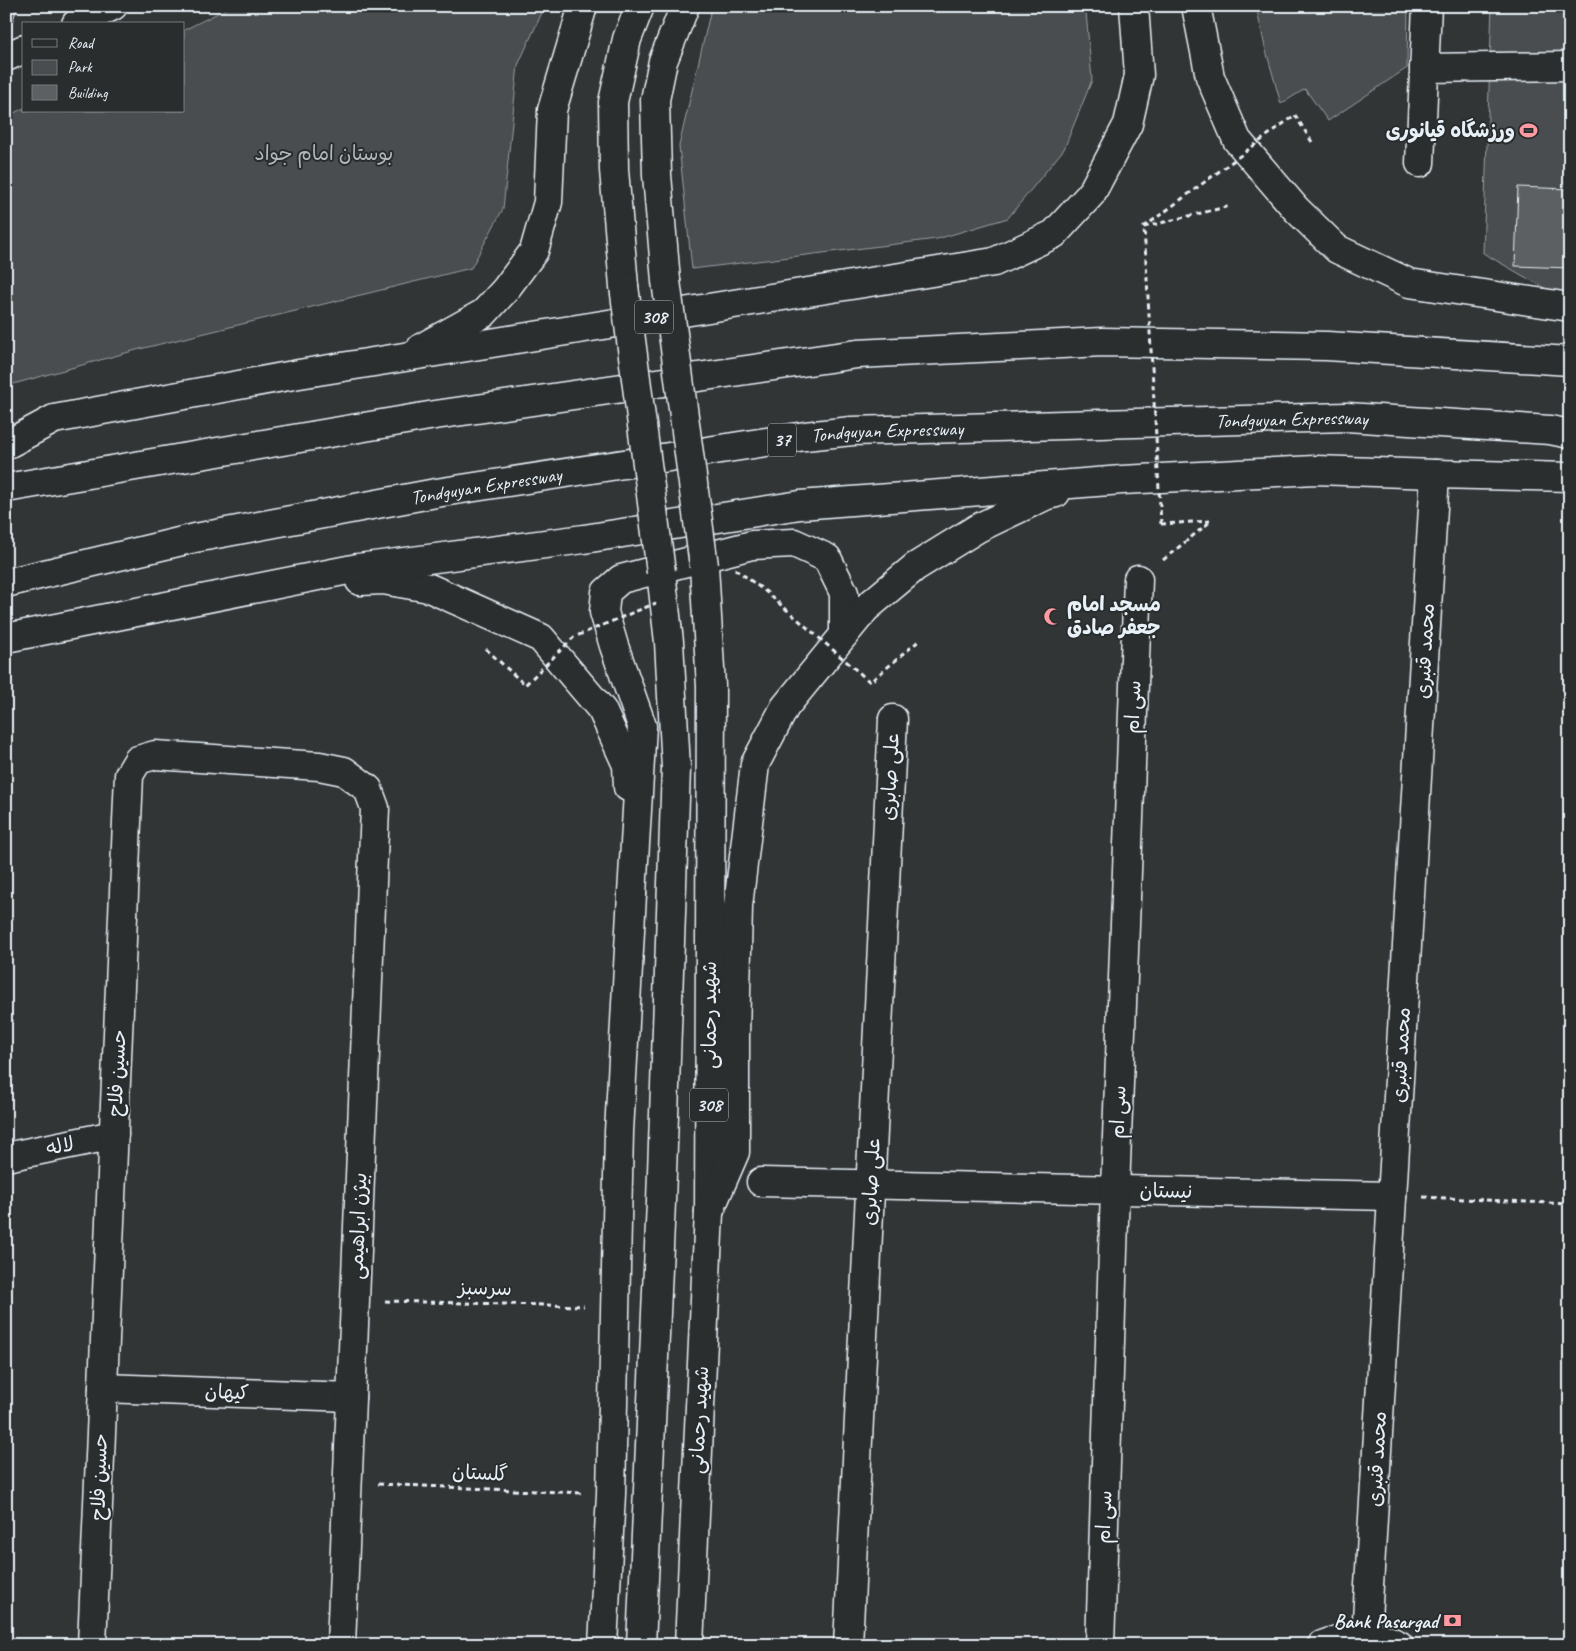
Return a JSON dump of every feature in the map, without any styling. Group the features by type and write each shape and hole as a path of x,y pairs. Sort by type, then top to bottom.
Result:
{"main road":[{"path":"80,22 113,6"},
{"path":"404,357 484,313 505,290 534,251 548,202 552,110 583,6"},
{"name":"شهید رحمانی","path":"640,6 627,39 613,102 614,170 624,286 669,642 676,768 661,1202 641,1645"},
{"name":"308","path":"684,6 663,62 655,100 657,175 666,281 715,569"},
{"name":"308","path":"6,445 54,419 299,374 994,262 1054,234 1091,194 1128,124 1139,75 1134,6"},
{"path":"1188,6 1200,34"},
{"path":"1196,6 1210,77 1237,140 1296,210 1337,248 1409,283 1570,307"},
{"path":"1420,163 1427,6"},
{"path":"6,57 22,50"},
{"path":"1424,68 1570,66"},
{"path":"6,488 435,415 857,354 1103,342 1327,346 1570,361"},
{"name":"Tondguyan Expressway","path":"6,583 195,538 436,493 805,436 852,431 1347,417 1550,430 1570,434"},
{"path":"6,638 358,568 584,539 800,505 1122,480 1314,470 1570,477"},
{"name":"محمد قنبری","path":"1366,1636 1435,474"},
{"path":"709,1212 735,1152 738,906 755,764 784,708 866,608 915,566 978,528 1047,495 1122,480"},
{"path":"603,1645 611,1494 619,1132 642,726 604,612 606,592 621,579 752,545 794,543 827,558 844,593 844,634"},
{"name":"شهید رحمانی","path":"689,1645 709,1212 711,686 715,569"},
{"name":"سی ام","path":"1100,1645 1138,579"},
{"path":"256,589 384,580 429,588 541,638 602,710 627,765 632,894"},
{"name":"علی صابری","path":"848,1645 893,719"},
{"name":"حسین فلاح","path":"92,1645 129,775 138,760 155,755 319,766 344,771 368,789 375,808"},
{"name":"بیژن ابراهیمی","path":"341,1645 375,808"},
{"name":"لاله","path":"6,1157 114,1135"},
{"name":"نیستان","path":"761,1182 1392,1196"},
{"name":"کیهان","path":"103,1388 351,1397"},
{"path":"1322,1645 1338,1638 1366,1636 1392,1641 1399,1645"}],"path":[{"path":"1144,227 1294,115 1312,142"},
{"path":"1144,227 1230,206"},
{"path":"1138,579 1211,521 1160,524 1144,227"},
{"path":"715,569 735,569 765,591 870,682 921,639"},
{"path":"486,650 525,685 574,637 664,599"},
{"path":"1392,1196 1570,1204"},
{"name":"سرسبز","path":"354,1301 615,1306"},
{"name":"گلستان","path":"347,1482 611,1494"}],"green space":[{"name":"بوستان امام جواد","path":"232,6 545,6 518,65 503,209 471,268 140,349 6,386 6,117 22,109 22,112 185,112 185,30"},
{"path":"714,6 1083,6 1086,12 1092,80 1064,149 1008,218 937,239 692,269 679,146 711,9"},
{"path":"1256,6 1408,6 1407,68 1328,121 1305,89 1281,104"},
{"name":"ورزشگاه قیانوری","path":"1492,6 1570,6 1570,299 1562,298 1483,253"}],"building":[{"path":"6,6 18,6 6,39"},
{"path":"1518,187 1570,189 1570,268 1515,266"}],"place":[{"name":"ورزشگاه قیانوری","path":"1529,130"},
{"name":"مسجد امام جعفر صادق","path":"1053,616"},
{"name":"Bank Pasargad","path":"1452,1621"}]}
